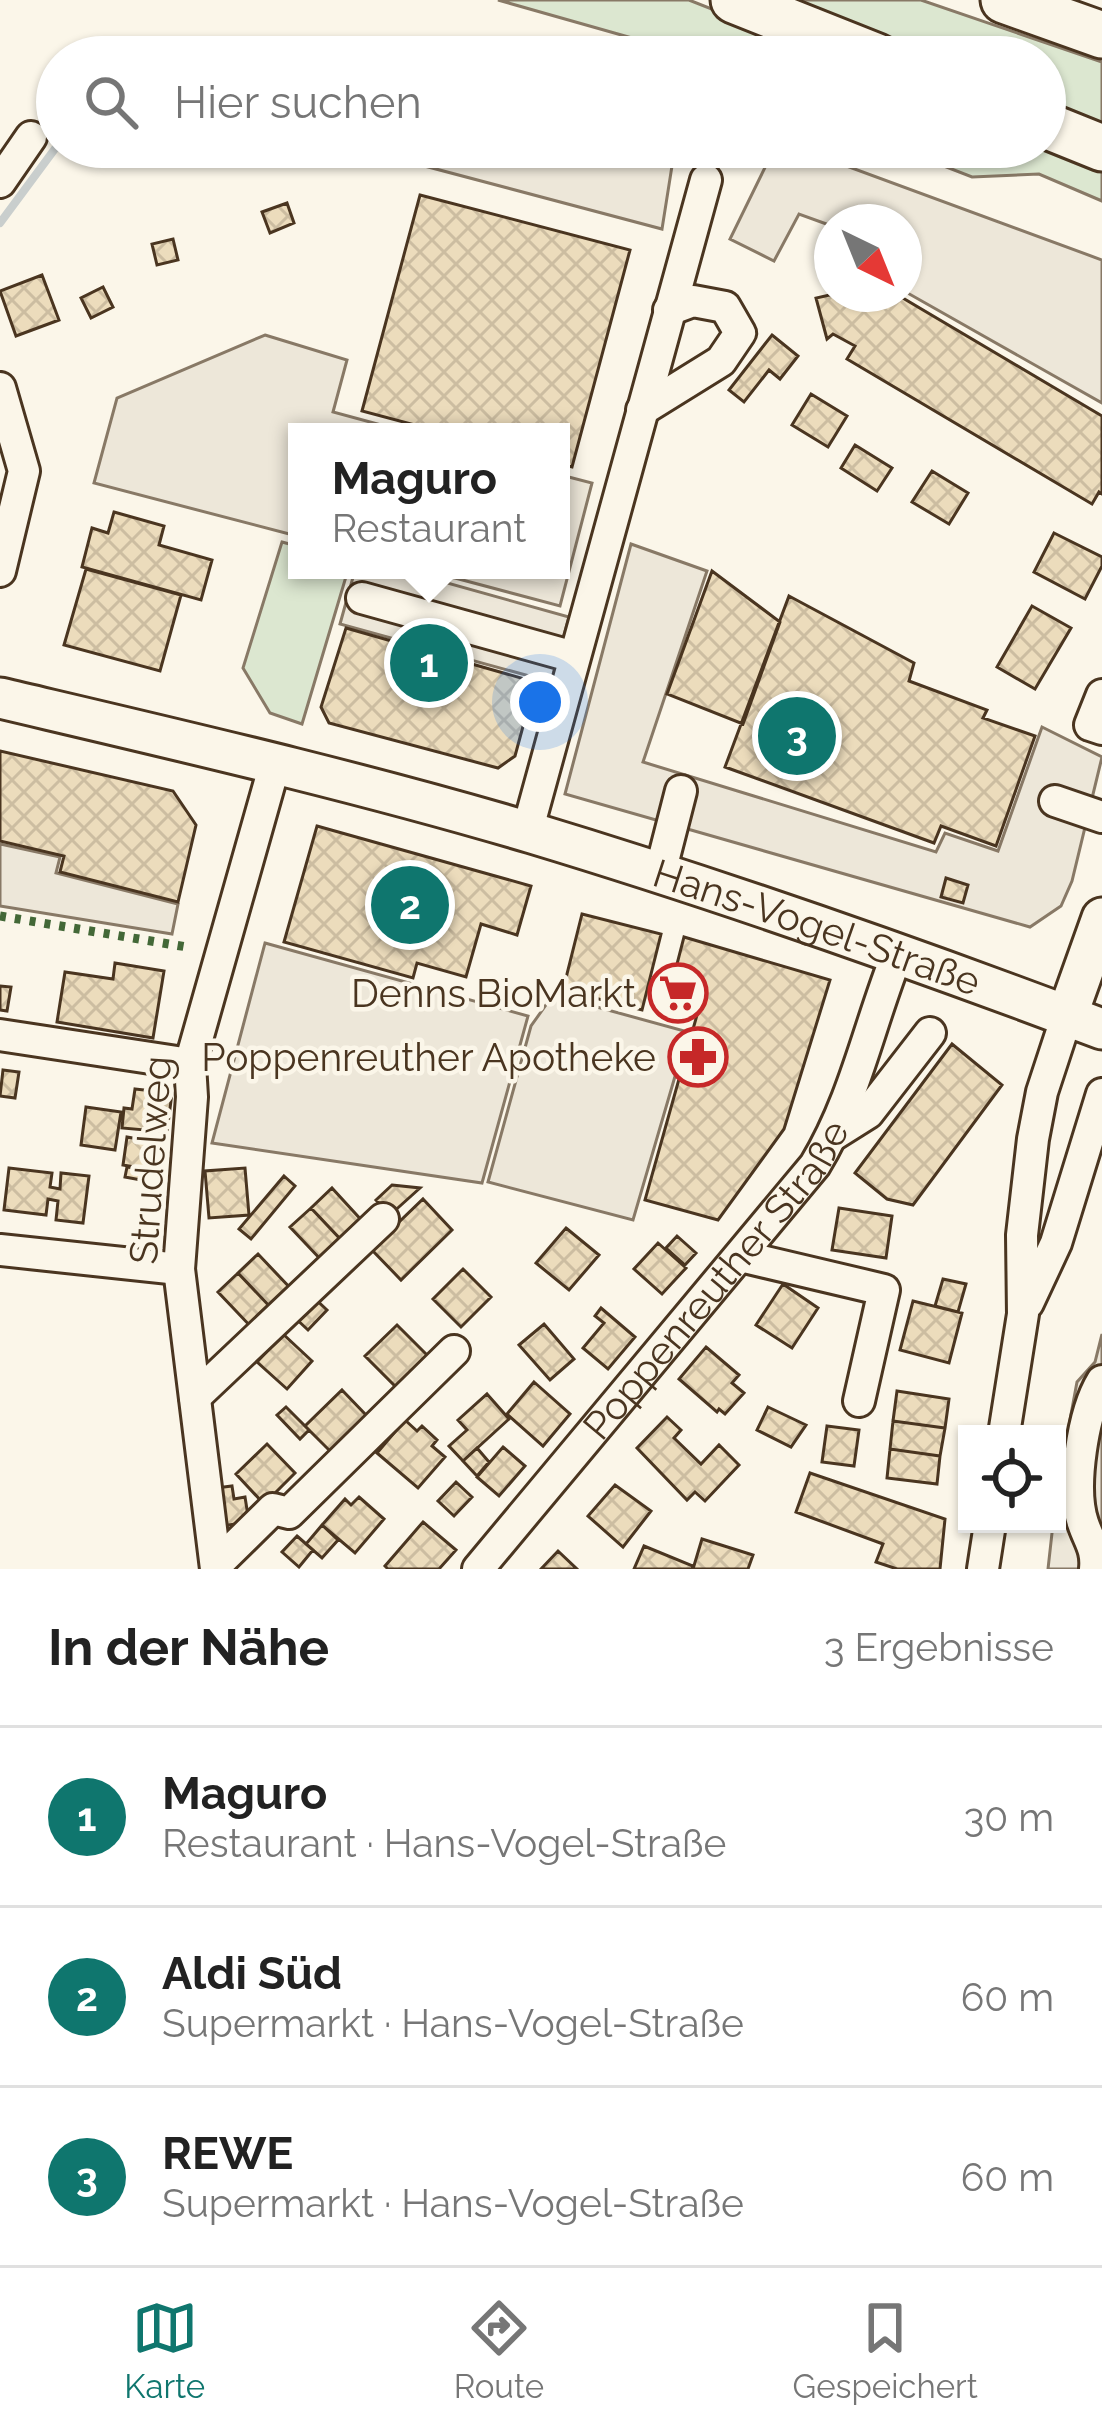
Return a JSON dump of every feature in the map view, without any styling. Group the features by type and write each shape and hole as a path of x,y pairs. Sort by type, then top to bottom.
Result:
{"highway":[{"path":"734,0 824,36"},
{"path":"1004,0 1102,35"},
{"path":"1066,133 1102,148"}],"main road":[{"name":"Hans-Vogel-Straße","path":"0,698 527,832 660,873 1084,1022"},
{"path":"1084,1022 1102,918"}],"street":[{"path":"0,182 32,137"},
{"path":"527,832 706,180"},
{"path":"642,410 721,361 740,333 725,307 693,301 670,310"},
{"path":"0,388 24,471 0,571"},
{"path":"362,598 574,657"},
{"path":"1102,694 1090,724 1102,729"},
{"name":"Strudelweg","path":"216,1567 179,1269 192,1096 190,1064 274,764"},
{"path":"660,873 681,791"},
{"path":"1055,801 1102,817"},
{"name":"Poppenreuther Straße","path":"478,1569 815,1165 858,1077 873,1015 897,955"},
{"path":"1005,1425 1023,1314 1022,1235 1033,1138 1042,1092 1084,1022"},
{"path":"833,1135 868,1113 930,1033"},
{"path":"0,1035 190,1064"},
{"path":"1023,1314 1056,1244 1102,1094"},
{"path":"195,1397 383,1219"},
{"path":"0,1250 179,1269"},
{"path":"740,1256 884,1290 859,1401"},
{"path":"216,1567 273,1509 289,1513 454,1352"},
{"path":"1095,1569 1096,1549 1082,1521 1078,1486 1088,1410 1102,1381"},
{"path":"983,1569 989,1533"}],"green space":[{"path":"498,0 689,0 780,36 625,36"},
{"path":"777,0 921,0 1026,36 870,36"},
{"path":"1066,50 1102,62 1102,130 1066,115"},
{"path":"1066,154 1102,165 1102,201 1039,174 972,177 949,168 1066,168"},
{"path":"282,542 288,544 288,579 345,579 302,724 270,713 243,668"}],"shaded area":[{"path":"432,168 672,168 662,229"},
{"path":"765,168 852,168 1102,260 1102,403 922,301 922,204 814,204 814,219 799,214 774,261 730,239"},
{"path":"265,335 347,360 333,412 374,423 288,423 288,534 94,483 117,398"},
{"path":"570,477 592,483 570,568"},
{"path":"631,544 707,571 643,762 936,852 945,833 998,851 1042,727 1102,757 1072,881 1061,906 1030,927 565,794"},
{"path":"352,579 433,579 569,617 551,682 340,624"},
{"path":"459,579 567,579 560,606"},
{"path":"0,844 60,857 56,873 178,904 172,934 0,906"},
{"path":"265,943 528,1016 482,1183 212,1143"},
{"path":"553,995 688,1032 633,1220 488,1182 531,1026"},
{"path":"1102,1334 1102,1569 1048,1569 1052,1533 1066,1533 1066,1441 1077,1382 1095,1362"}],"building":[{"path":"420,195 630,250 572,467 570,423 407,423 362,411"},
{"path":"287,203 294,223 270,233 262,212"},
{"path":"173,239 178,260 157,265 152,244"},
{"path":"42,275 59,320 16,336 0,291"},
{"path":"103,287 113,307 91,318 81,298"},
{"path":"922,309 1102,416 1102,494 1092,504 847,359 855,346 833,334 827,339 820,312"},
{"path":"772,335 798,356 780,379 769,370 744,402 729,390"},
{"path":"811,394 847,416 828,447 792,425"},
{"path":"855,445 892,468 877,491 841,468"},
{"path":"932,471 968,493 949,524 912,502"},
{"path":"114,512 164,526 159,545 212,560 201,600 82,567 92,528 108,533"},
{"path":"1054,533 1102,557 1085,599 1034,572"},
{"path":"86,569 181,595 160,671 64,645"},
{"path":"712,571 780,622 743,724 667,694"},
{"path":"789,596 914,663 909,681 987,710 983,718 1035,736 996,846 941,826 934,843 725,767"},
{"path":"1032,606 1071,628 1035,689 997,667"},
{"path":"346,628 535,682 515,756 498,768 329,723 321,707"},
{"path":"0,751 173,791 196,825 178,902 60,872 64,856 0,841"},
{"path":"317,826 531,886 517,935 481,924 466,977 417,963 413,978 284,942"},
{"path":"946,878 968,885 963,903 941,897"},
{"path":"582,914 661,934 642,1010 563,990"},
{"path":"684,937 830,980 784,1129 718,1220 645,1200 697,1015 666,1007"},
{"path":"115,963 164,971 153,1038 57,1022 65,972 113,979"},
{"path":"0,986 11,987 7,1011 0,1010"},
{"path":"952,1044 1002,1085 913,1205 887,1199 855,1173"},
{"path":"3,1070 19,1072 15,1098 0,1096"},
{"path":"135,1089 172,1093 167,1132 122,1128 124,1108 132,1109"},
{"path":"86,1107 121,1112 115,1150 81,1145"},
{"path":"127,1137 150,1141 146,1169 123,1165"},
{"path":"127,1167 142,1169 141,1180 125,1177"},
{"path":"9,1168 52,1173 50,1187 60,1189 61,1173 89,1176 83,1223 56,1220 58,1201 48,1199 46,1215 4,1210"},
{"path":"245,1168 249,1215 209,1218 205,1171"},
{"path":"284,1176 295,1186 251,1239 239,1229"},
{"path":"392,1185 420,1188 390,1215 376,1200"},
{"path":"332,1188 365,1224 345,1244 311,1208"},
{"path":"423,1199 452,1230 401,1280 371,1249"},
{"path":"311,1208 345,1244 324,1263 290,1227"},
{"path":"839,1208 892,1216 886,1258 832,1250"},
{"path":"566,1228 599,1255 569,1290 536,1263"},
{"path":"677,1236 696,1253 685,1265 666,1248"},
{"path":"658,1243 686,1268 662,1294 634,1269"},
{"path":"258,1254 294,1292 274,1311 238,1273"},
{"path":"463,1269 491,1297 461,1327 433,1299"},
{"path":"238,1273 274,1311 254,1330 218,1292"},
{"path":"943,1279 966,1284 958,1312 935,1306"},
{"path":"783,1284 818,1308 792,1348 756,1325"},
{"path":"310,1294 327,1310 308,1330 291,1314"},
{"path":"913,1301 962,1313 949,1363 900,1350"},
{"path":"601,1308 635,1337 608,1369 583,1348 604,1323 595,1316"},
{"path":"544,1324 574,1359 550,1380 519,1345"},
{"path":"397,1325 429,1357 398,1389 365,1356"},
{"path":"283,1334 312,1361 287,1389 257,1362"},
{"path":"706,1347 739,1375 732,1383 744,1393 725,1414 679,1379"},
{"path":"534,1382 570,1414 543,1446 507,1414"},
{"path":"342,1390 367,1416 331,1452 305,1426"},
{"path":"897,1391 949,1399 945,1428 893,1421"},
{"path":"487,1394 509,1419 463,1461 449,1446 467,1430 458,1420"},
{"path":"286,1407 309,1430 300,1439 277,1415"},
{"path":"768,1407 806,1425 791,1447 757,1430"},
{"path":"667,1417 681,1430 674,1438 701,1464 719,1445 739,1465 705,1501 695,1492 687,1500 637,1448"},
{"path":"405,1420 417,1431 422,1426 437,1440 432,1446 445,1457 418,1488 377,1453"},
{"path":"893,1421 945,1428 940,1456 890,1449"},
{"path":"827,1426 859,1430 854,1466 822,1462"},
{"path":"267,1444 295,1473 264,1504 236,1474"},
{"path":"503,1447 525,1466 499,1496 477,1477"},
{"path":"477,1448 489,1462 477,1476 463,1461"},
{"path":"890,1449 940,1456 937,1484 887,1478"},
{"path":"810,1473 945,1519 940,1569 897,1569 876,1562 883,1544 796,1512"},
{"path":"456,1482 472,1497 454,1516 438,1501"},
{"path":"615,1485 651,1511 623,1547 588,1516"},
{"path":"232,1486 234,1499 245,1497 249,1522 222,1526 216,1488"},
{"path":"359,1497 384,1519 355,1553 322,1525 345,1499 351,1505"},
{"path":"423,1522 456,1550 439,1569 388,1569 385,1566"},
{"path":"322,1525 338,1540 322,1558 306,1544"},
{"path":"297,1536 313,1550 299,1567 282,1552"},
{"path":"702,1539 753,1555 748,1569 693,1569"},
{"path":"644,1546 693,1566 692,1569 634,1569"},
{"path":"558,1551 577,1569 541,1569"}],"waterway":[{"path":"0,223 41,168"}],"hedge":[{"path":"0,916 187,947"}],"place":[{"name":"Maguro","path":"429,663"},
{"name":"REWE","path":"797,736"},
{"name":"Aldi Süd","path":"410,905"},
{"name":"Denns BioMarkt","path":"678,993"},
{"name":"Poppenreuther Apotheke","path":"698,1057"}]}
